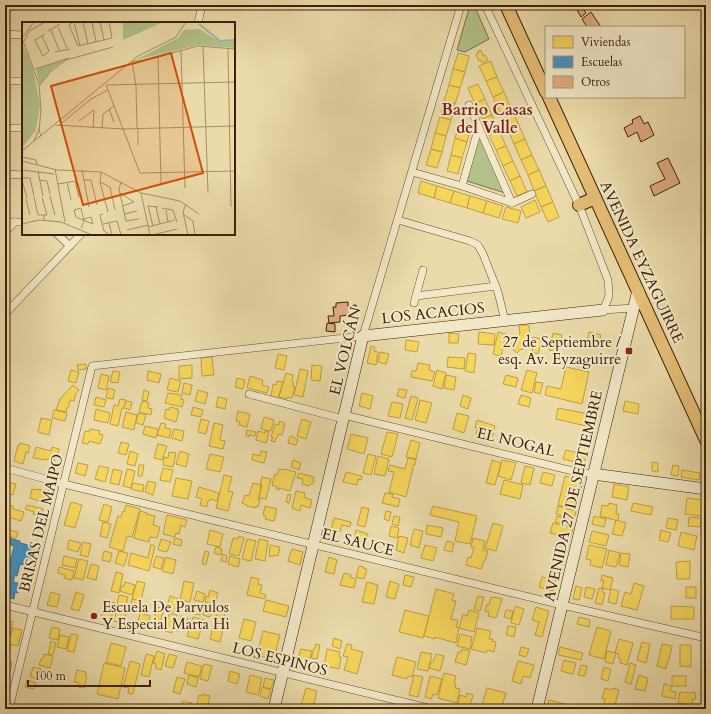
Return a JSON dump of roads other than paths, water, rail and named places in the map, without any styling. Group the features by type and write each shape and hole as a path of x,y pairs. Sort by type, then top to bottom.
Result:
{"main road":[{"path":"506,5 545,90"},
{"name":"AVENIDA EYZAGUIRRE","path":"548,98 706,440"},
{"path":"578,205 595,198"}],"street":[{"path":"198,22 202,5"},
{"name":"EL VOLCÁN","path":"274,709 363,336 461,5"},
{"path":"485,5 578,205 608,280 609,294 603,310"},
{"path":"5,34 22,35"},
{"path":"5,81 22,81"},
{"path":"469,105 512,203"},
{"path":"462,186 478,126"},
{"path":"5,128 22,128"},
{"path":"412,172 462,186 512,203 532,194"},
{"path":"5,174 22,175"},
{"path":"398,220 475,243 484,254 496,286 504,321"},
{"path":"5,222 22,222"},
{"path":"5,232 15,222"},
{"path":"58,235 70,246"},
{"path":"5,314 80,235"},
{"path":"423,270 415,300 496,286"},
{"name":"AVENIDA 27 DE SEPTIEMBRE","path":"537,709 638,290"},
{"name":"LOS ACACIOS","path":"92,366 603,310 633,308"},
{"name":"BRISAS DEL MAIPO","path":"9,709 92,366"},
{"name":"EL NOGAL","path":"248,394 573,471 706,489"},
{"name":"EL SAUCE","path":"5,468 64,484 562,605 706,638"},
{"name":"LOS ESPINOS","path":"5,605 432,709"}],"place":[{"name":"27 de Septiembre / esq. Av. Eyzaguirre","path":"629,351"},
{"name":"Escuela De Parvulos Y Especial Marta Hi","path":"94,616"}],"district":[{"name":"Barrio Casas del Valle","path":"487,119"}]}
